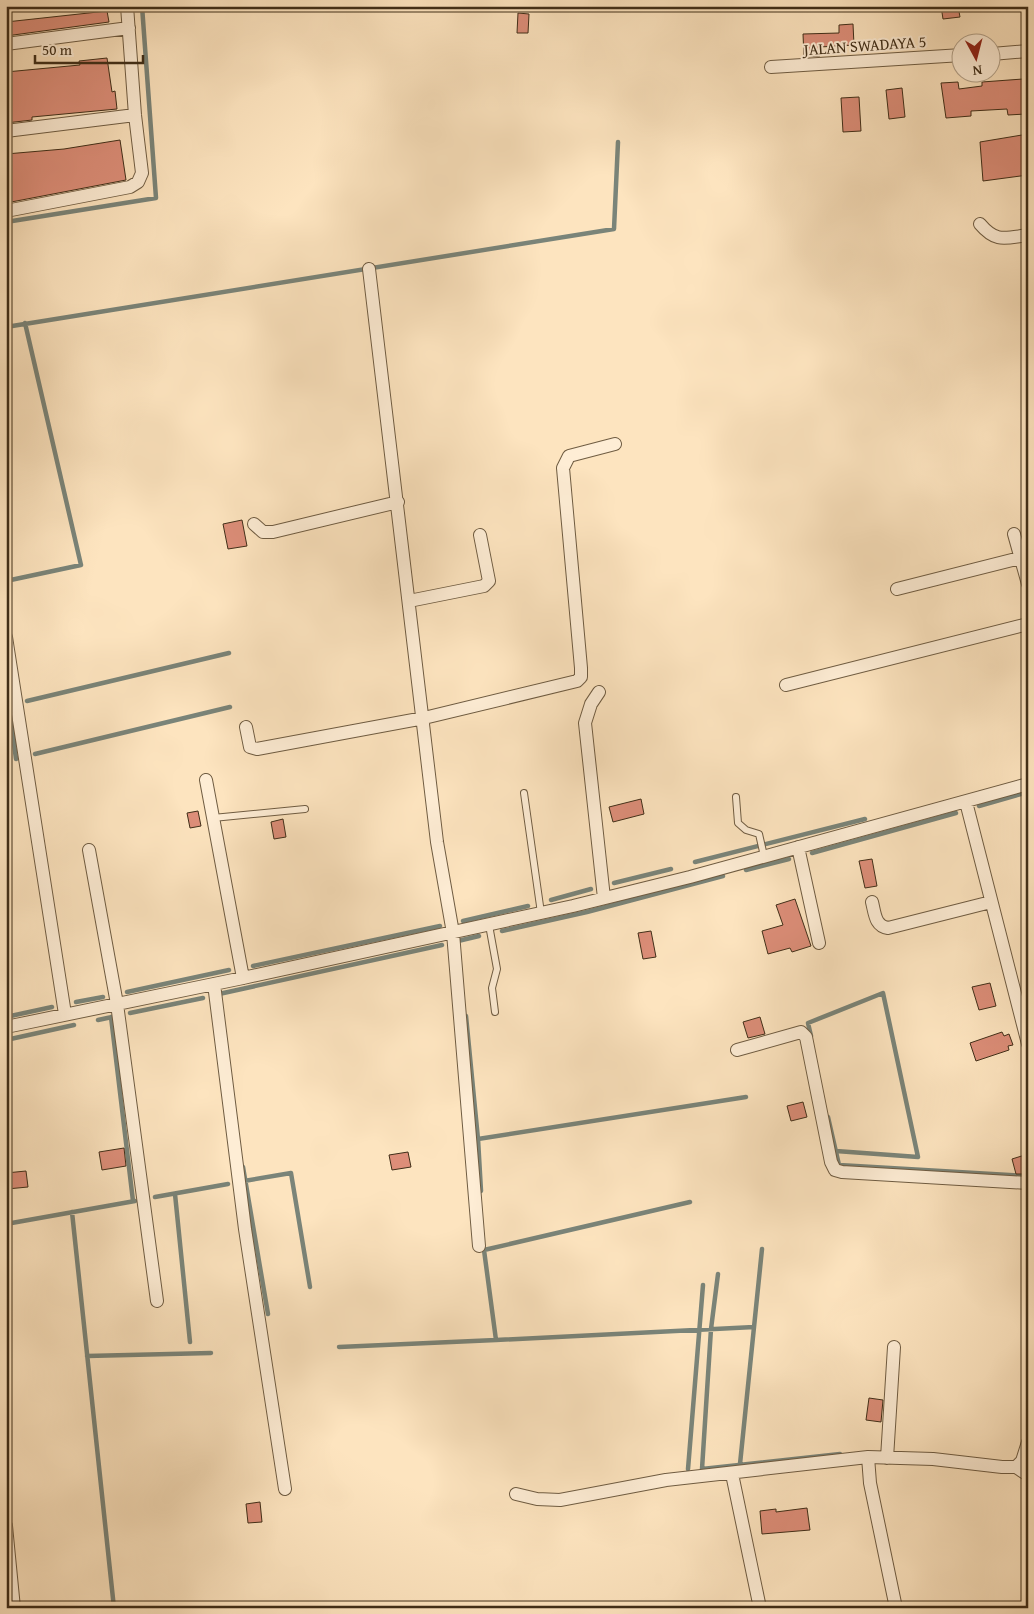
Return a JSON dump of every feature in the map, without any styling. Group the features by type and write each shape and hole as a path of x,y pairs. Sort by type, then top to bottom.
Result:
{"street":[{"path":"6,211 130,187 138,182 142,173 135,114 127,6"},
{"path":"6,44 129,28"},
{"path":"1002,53 1028,51"},
{"name":"JALAN SWADAYA 5","path":"771,67 952,56"},
{"path":"6,131 135,114"},
{"path":"980,224 993,237 1003,238 1028,235"},
{"path":"368,269 398,502 437,842 453,933 479,1246"},
{"path":"246,726 250,746 257,749 424,718 577,681 581,677 563,468 569,456 615,444"},
{"path":"254,524 264,532 273,532 398,502"},
{"path":"1014,534 1028,584"},
{"path":"409,601 484,586 489,581 480,535"},
{"path":"897,589 1020,558"},
{"path":"786,685 1028,624"},
{"path":"6,637 65,1014"},
{"path":"599,692 591,704 584,723 604,898"},
{"path":"206,780 243,978"},
{"path":"6,1027 541,913 798,847 1028,784"},
{"path":"966,802 1028,1044"},
{"path":"798,847 819,943"},
{"path":"90,850 117,1004 157,1301"},
{"path":"872,902 876,921 881,927 888,928 991,902"},
{"path":"214,984 245,1229 286,1489"},
{"path":"737,1050 802,1032 806,1037 831,1162 835,1170 842,1172 1028,1183"},
{"path":"887,1458 894,1347"},
{"path":"1016,1467 1022,1461 1028,1442"},
{"path":"868,1457 870,1483 896,1608"},
{"path":"516,1494 537,1499 560,1500 666,1480 732,1474 868,1457 933,1459 1002,1468 1016,1467 1028,1475"},
{"path":"732,1474 760,1608"},
{"path":"6,1526 14,1608"}],"lane":[{"path":"524,793 541,913"},
{"path":"736,797 738,823 746,830 759,834 764,856"},
{"path":"213,818 305,809"},
{"path":"489,925 497,969 492,988 495,1012"}],"building":[{"path":"941,6 958,6 960,17 943,19"},
{"path":"107,11 109,22 6,36 6,22"},
{"path":"518,13 529,14 528,33 517,33"},
{"path":"853,24 854,45 820,47 820,56 804,57 803,34 839,33 839,25"},
{"path":"107,58 112,92 115,91 117,109 32,117 32,120 6,123 6,72 80,65 79,61"},
{"path":"1023,79 1026,114 1008,115 1007,109 971,111 971,116 946,118 941,83 958,82 959,89 982,86 982,82"},
{"path":"902,88 905,117 889,119 886,90"},
{"path":"859,97 861,131 843,132 841,98"},
{"path":"1028,134 1028,175 983,181 980,142"},
{"path":"120,140 126,180 6,203 6,154 64,149"},
{"path":"242,520 247,546 228,549 223,524"},
{"path":"641,799 644,814 613,822 609,807"},
{"path":"198,811 201,826 190,828 187,813"},
{"path":"283,819 286,837 274,839 271,822"},
{"path":"872,859 877,886 865,888 859,861"},
{"path":"795,899 811,946 792,952 790,948 768,954 762,931 783,925 776,905"},
{"path":"651,931 656,957 643,959 638,933"},
{"path":"990,983 996,1006 979,1010 972,987"},
{"path":"760,1017 765,1034 748,1038 743,1022"},
{"path":"1002,1032 1004,1036 1009,1034 1013,1045 1008,1046 1009,1050 976,1061 970,1043"},
{"path":"803,1102 807,1117 791,1121 787,1106"},
{"path":"124,1148 126,1166 102,1170 99,1152"},
{"path":"408,1152 411,1167 392,1170 389,1155"},
{"path":"1028,1154 1028,1174 1016,1174 1012,1159"},
{"path":"26,1171 28,1187 7,1189 6,1173"},
{"path":"869,1398 883,1400 881,1422 866,1420"},
{"path":"260,1502 262,1522 248,1523 246,1504"},
{"path":"807,1508 810,1530 762,1534 760,1511 776,1509 776,1512"}],"waterway":[{"path":"6,222 156,198 142,6"},
{"path":"6,327 614,229 618,142"},
{"path":"6,581 81,565 25,323"},
{"path":"27,701 229,653"},
{"path":"9,705 16,759"},
{"path":"35,754 230,707"},
{"path":"979,806 1028,792"},
{"path":"812,853 956,813"},
{"path":"695,862 865,819"},
{"path":"746,870 789,859"},
{"path":"614,883 671,869"},
{"path":"502,931 587,912 723,876"},
{"path":"551,900 591,889"},
{"path":"463,921 528,906"},
{"path":"253,966 440,926"},
{"path":"458,941 479,936"},
{"path":"219,994 442,945"},
{"path":"127,992 229,970"},
{"path":"811,1036 808,1023 883,993 918,1157 836,1151"},
{"path":"76,1002 103,997"},
{"path":"130,1013 203,998"},
{"path":"6,1017 52,1007"},
{"path":"466,1016 478,1139"},
{"path":"111,1017 133,1201"},
{"path":"98,1020 112,1017"},
{"path":"6,1040 74,1025"},
{"path":"481,1191 478,1139 746,1097"},
{"path":"828,1117 839,1165 1028,1176"},
{"path":"243,1167 268,1314"},
{"path":"244,1181 291,1173 310,1287"},
{"path":"155,1197 228,1184"},
{"path":"175,1194 190,1342"},
{"path":"6,1224 135,1201"},
{"path":"690,1202 484,1250 496,1340 754,1327"},
{"path":"72,1212 114,1608"},
{"path":"740,1464 762,1249"},
{"path":"718,1274 711,1329 702,1469 840,1454"},
{"path":"688,1469 703,1285"},
{"path":"339,1347 496,1340"},
{"path":"87,1356 211,1353"}]}
